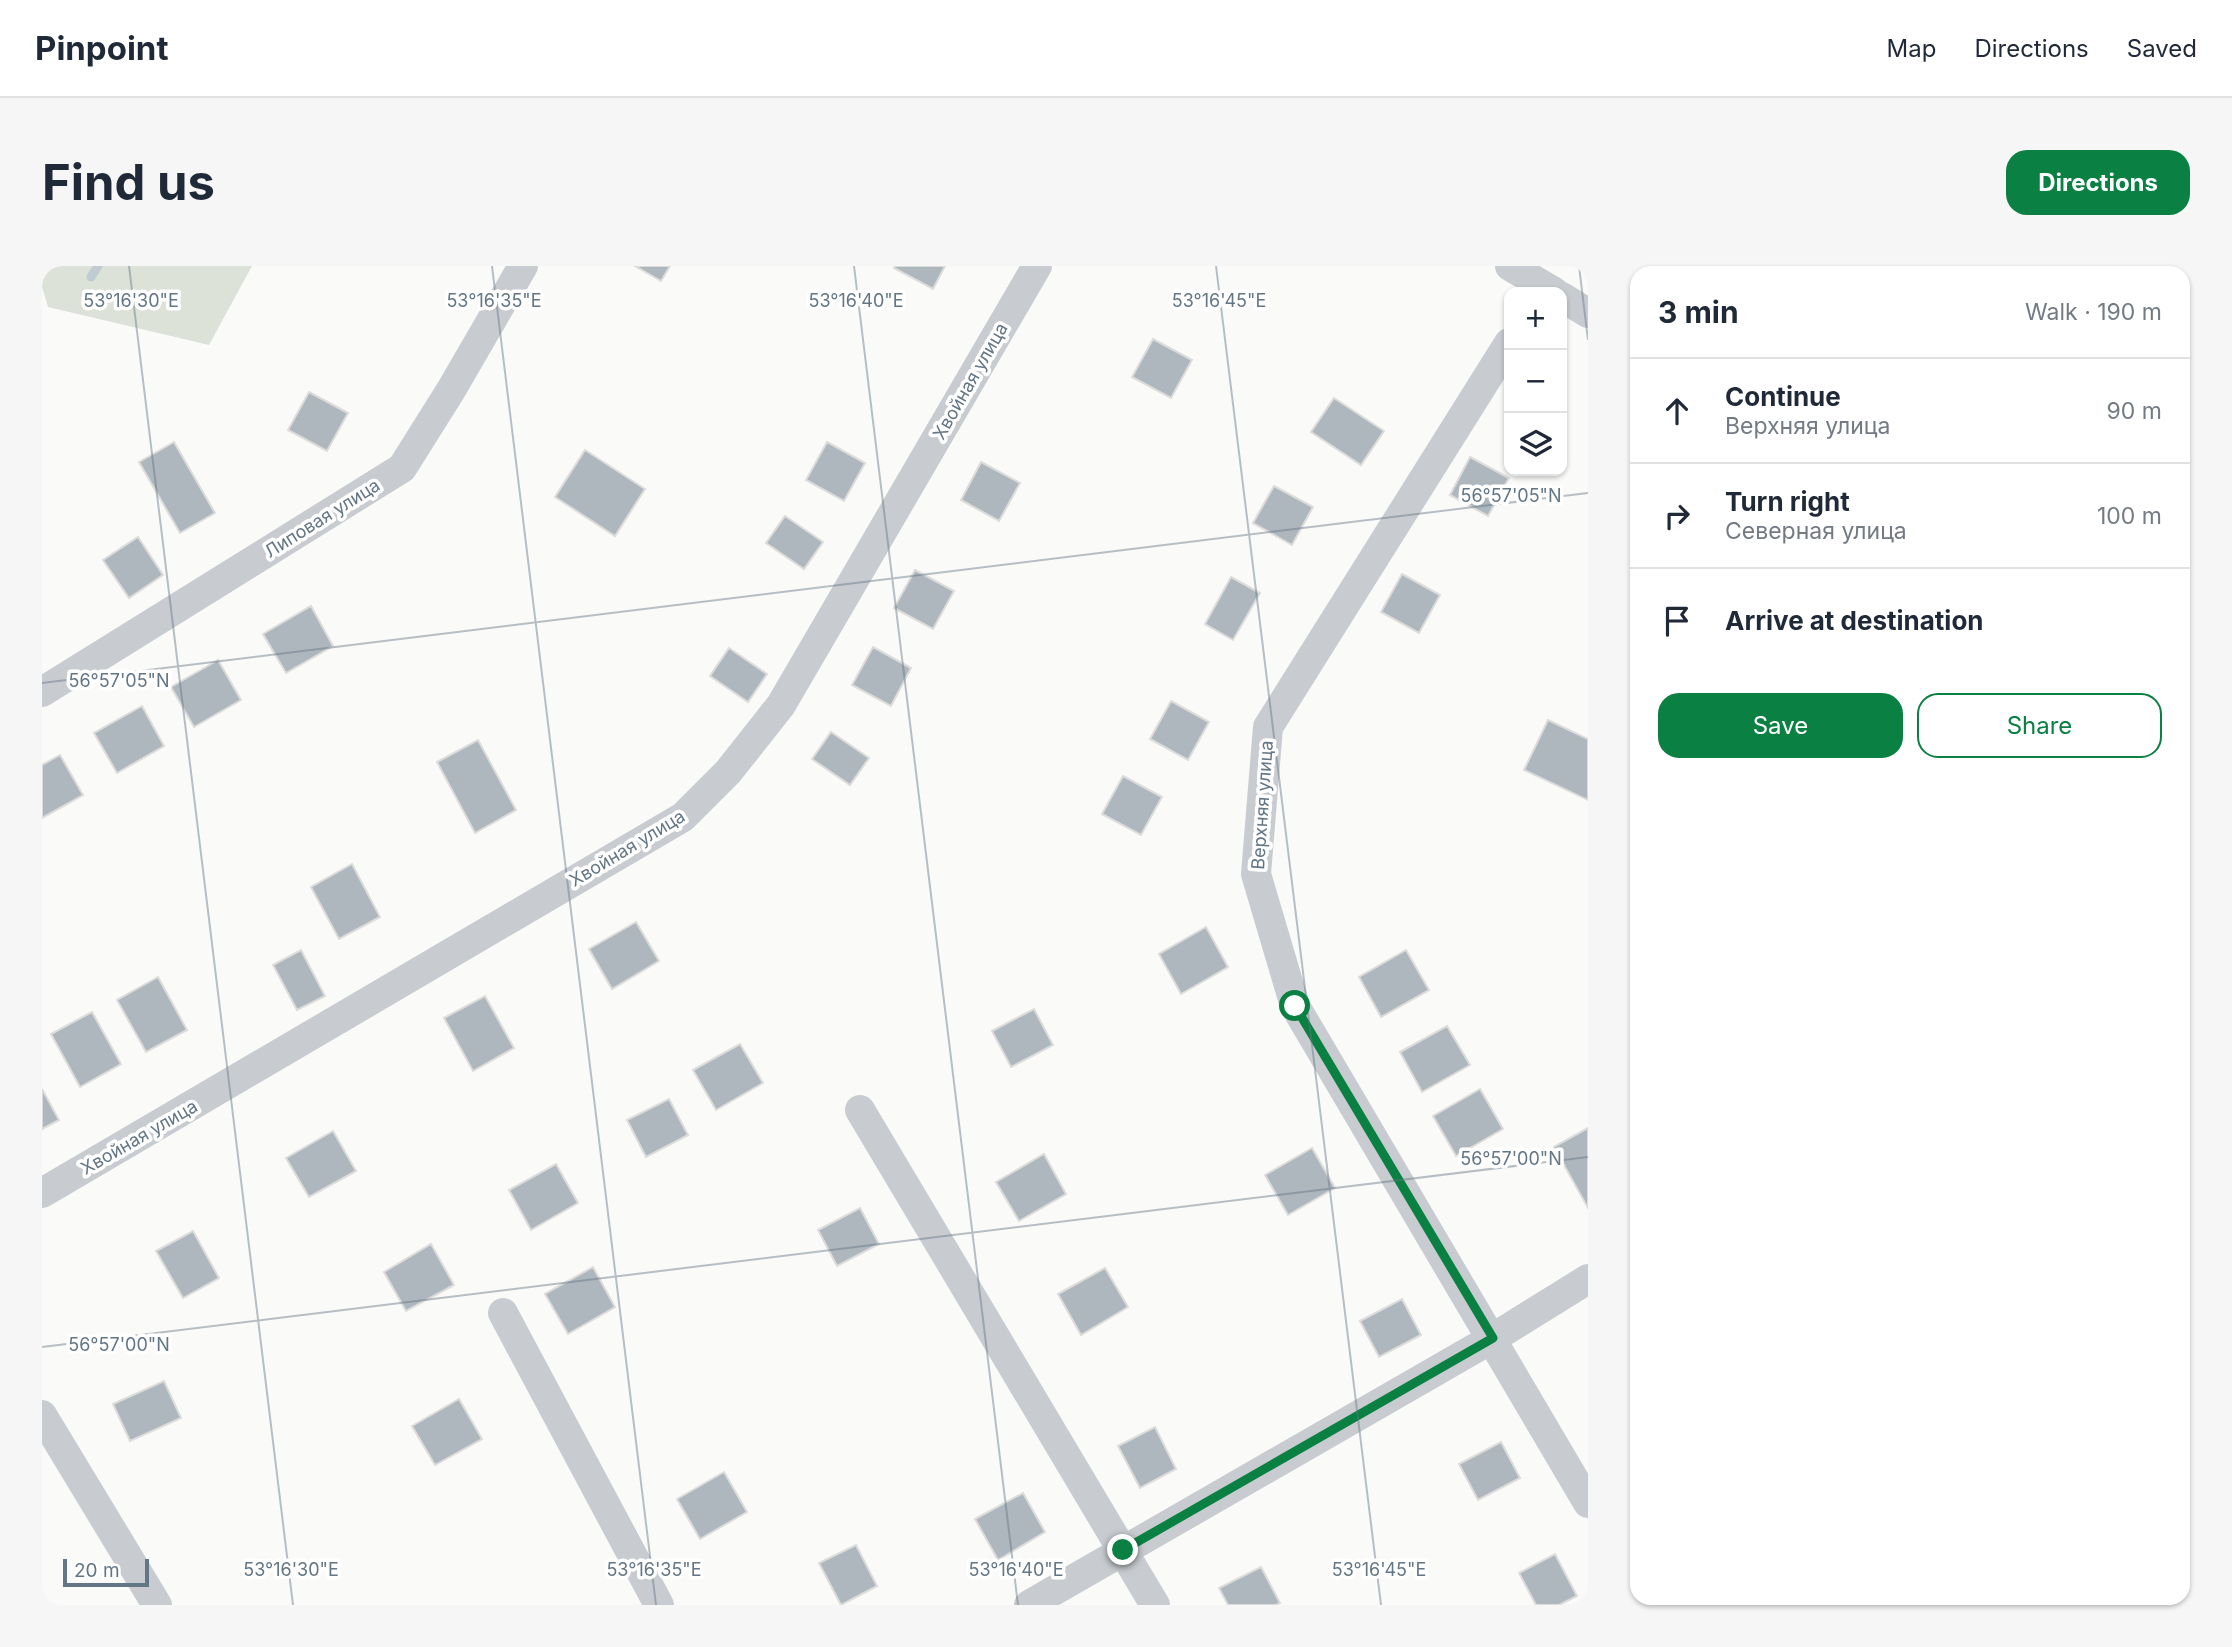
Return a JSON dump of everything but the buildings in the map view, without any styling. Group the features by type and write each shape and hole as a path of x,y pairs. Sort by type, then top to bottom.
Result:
{"street":[{"name":"Липовая улица","path":"42,692 402,468 523,266"},
{"name":"Хвойная улица","path":"42,1194 683,817 728,772 781,705 1037,266"},
{"path":"1510,266 1552,287"},
{"path":"1567,298 1588,313"},
{"name":"Верхняя улица","path":"1505,350 1268,727 1256,874 1295,1006 1588,1503"},
{"path":"860,1110 1155,1605"},
{"path":"1029,1605 1493,1338 1588,1279"},
{"path":"503,1313 659,1605"},
{"path":"42,1415 157,1605"}],"shaded area":[{"path":"42,266 252,266 209,345 48,307 42,287"}],"waterway":[{"path":"91,277 98,266"}],"route":[{"path":"1123,1550 1493,1338 1295,1006"}]}
